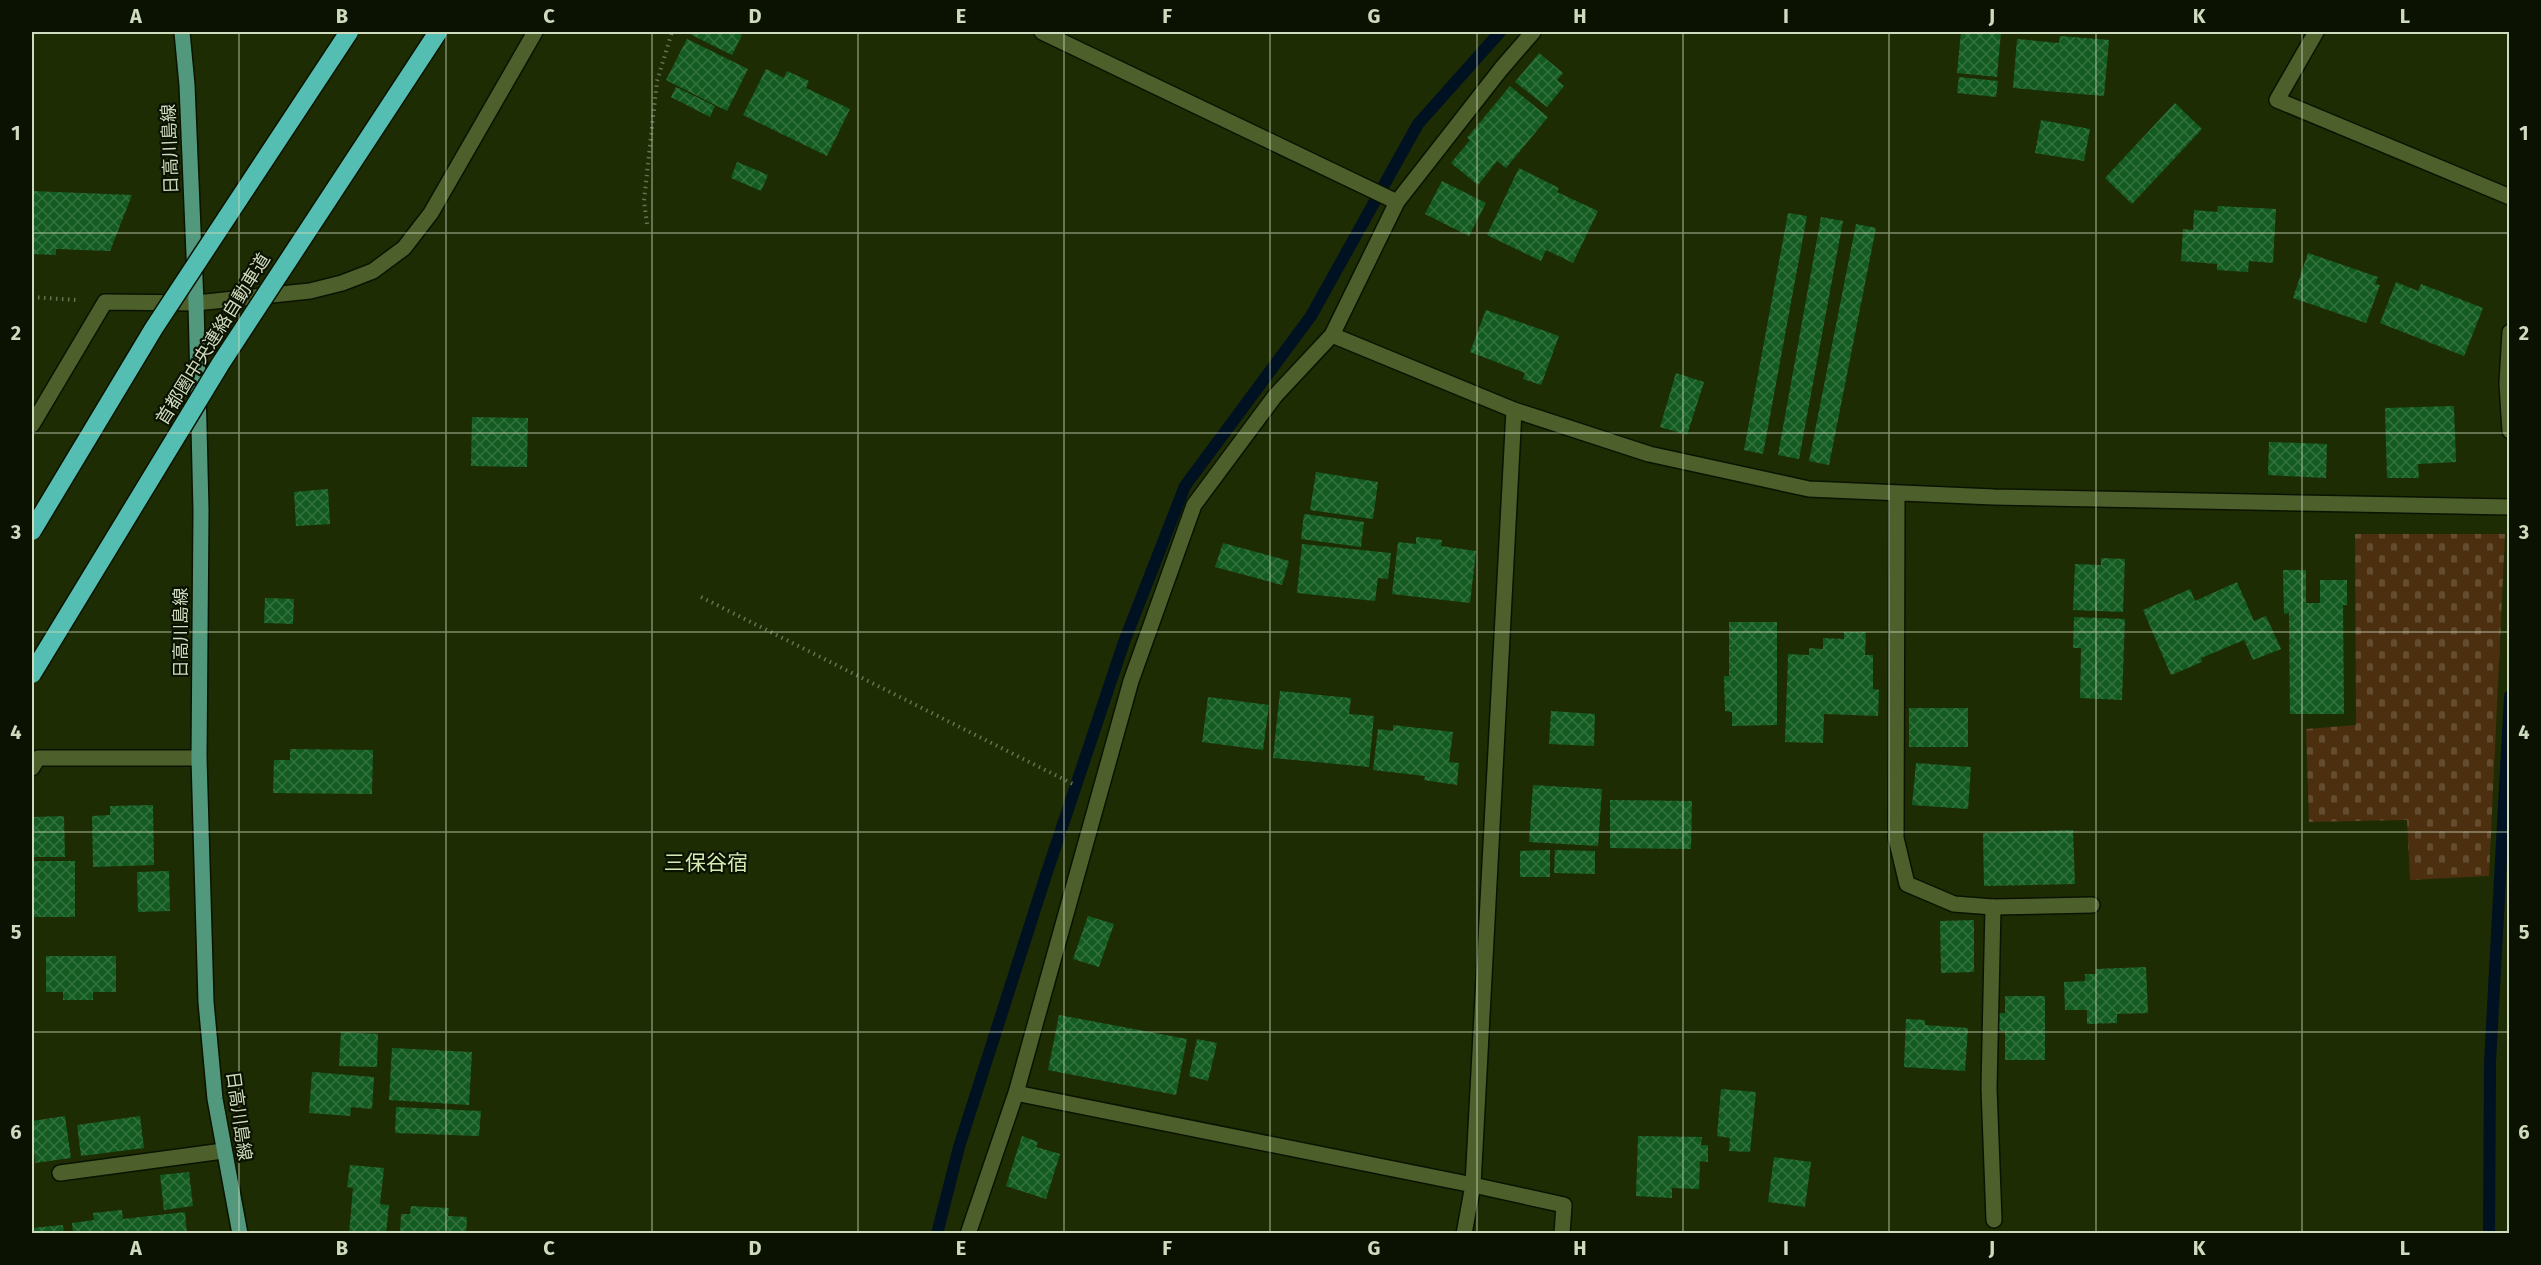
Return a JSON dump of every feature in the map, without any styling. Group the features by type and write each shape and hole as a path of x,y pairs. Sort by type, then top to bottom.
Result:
{"highway":[{"path":"32,531 154,328 349,32"},
{"name":"首都圏中央連絡自動車道","path":"32,674 221,363 438,32"}],"main road":[{"name":"日高川島線","path":"182,32 187,85 196,303 201,510 199,758 207,1002 215,1099 240,1233"}],"street":[{"path":"32,425 105,302 196,303 310,291 342,283 373,271 404,248 431,213 535,32"},
{"path":"1042,32 1397,202"},
{"path":"968,1233 1016,1093 1131,681 1194,505 1275,396 1332,335 1397,202 1533,32"},
{"path":"2316,32 2277,99 2510,197"},
{"path":"2510,332 2507,383 2510,431"},
{"path":"1332,335 1514,411 1649,454 1809,489 1897,495 2510,507"},
{"path":"1464,1233 1473,1185 1514,411"},
{"path":"1897,495 1896,838 1907,884 1954,904 1993,907 2092,905"},
{"path":"34,760 199,758"},
{"path":"1993,907 1989,1088 1994,1220"},
{"path":"1016,1093 1564,1205 1562,1233"},
{"path":"60,1173 223,1151"}],"path":[{"path":"647,224 644,201 657,81 672,32"},
{"path":"32,297 105,302"},
{"path":"701,597 1099,797"}],"green space":[{"path":"2355,534 2505,534 2489,876 2410,880 2407,820 2309,822 2306,729 2356,725"}],"building":[{"path":"689,32 735,32 742,35 732,55"},
{"path":"1961,32 2001,32 1997,77 1957,73"},
{"path":"2060,36 2109,40 2104,96 2013,88 2017,39 2059,43"},
{"path":"687,39 748,69 727,111 666,80"},
{"path":"1539,53 1563,73 1557,80 1564,86 1547,107 1515,82"},
{"path":"766,69 784,78 787,71 809,81 806,88 850,109 827,156 743,115"},
{"path":"1959,77 1998,81 1996,97 1957,93"},
{"path":"1510,86 1548,117 1506,168 1497,161 1478,185 1451,163 1470,140 1467,138"},
{"path":"676,87 715,106 710,117 671,97"},
{"path":"2175,103 2202,129 2132,204 2105,178"},
{"path":"2041,120 2090,129 2084,161 2035,153"},
{"path":"737,162 768,175 761,191 731,178"},
{"path":"1519,168 1559,188 1557,192 1598,211 1573,263 1546,250 1541,261 1487,235"},
{"path":"1442,181 1486,203 1469,236 1425,214"},
{"path":"32,191 132,195 110,251 56,249 56,255 32,254"},
{"path":"2218,206 2276,209 2273,263 2249,261 2248,272 2217,270 2217,264 2181,261 2183,229 2193,230 2194,210 2217,212"},
{"path":"1788,213 1807,216 1763,454 1744,450"},
{"path":"1821,217 1843,221 1799,459 1778,455"},
{"path":"1856,224 1876,228 1829,465 1809,461"},
{"path":"2308,253 2378,277 2375,284 2380,285 2366,323 2293,298"},
{"path":"2396,282 2418,291 2421,284 2483,308 2464,356 2380,323"},
{"path":"1486,310 1559,336 1541,385 1523,379 1525,373 1470,352"},
{"path":"1676,373 1704,382 1687,435 1660,427"},
{"path":"2454,406 2456,462 2418,464 2419,478 2387,478 2385,408"},
{"path":"472,417 528,418 527,467 471,466"},
{"path":"2269,442 2327,444 2326,478 2268,475"},
{"path":"1316,472 1378,482 1373,519 1310,510"},
{"path":"328,489 330,524 296,526 294,492"},
{"path":"1304,514 1364,522 1361,547 1301,539"},
{"path":"1416,537 1442,540 1441,546 1476,551 1470,603 1392,594 1398,542 1416,544"},
{"path":"1223,543 1289,561 1282,585 1215,567"},
{"path":"1302,544 1391,553 1388,579 1378,578 1375,601 1297,593"},
{"path":"2101,558 2125,559 2123,612 2073,610 2075,564 2101,565"},
{"path":"2283,570 2306,570 2306,603 2320,603 2320,580 2347,580 2347,605 2343,605 2344,714 2290,714 2289,613 2284,614"},
{"path":"2237,582 2254,621 2266,616 2281,649 2253,660 2244,640 2201,658 2202,662 2171,675 2143,610 2190,589 2195,601"},
{"path":"265,598 294,599 293,624 264,623"},
{"path":"2074,617 2125,619 2122,700 2080,698 2081,648 2073,648"},
{"path":"1729,622 1777,622 1777,725 1732,726 1732,712 1725,711 1724,676 1729,676"},
{"path":"1844,632 1866,632 1865,655 1873,655 1873,689 1879,690 1878,716 1824,714 1823,743 1785,742 1788,654 1809,655 1809,648 1823,649 1823,638 1844,639"},
{"path":"1280,691 1351,698 1349,714 1374,716 1369,767 1273,758"},
{"path":"1208,697 1269,705 1263,750 1202,742"},
{"path":"1909,708 1968,708 1968,747 1909,747"},
{"path":"1551,711 1595,714 1594,746 1549,744"},
{"path":"1393,725 1453,732 1449,762 1459,763 1457,785 1424,780 1425,776 1373,770 1378,729 1393,731"},
{"path":"290,749 373,750 372,794 273,793 274,760 290,760"},
{"path":"1916,763 1971,767 1968,809 1912,805"},
{"path":"1533,785 1602,789 1598,846 1529,842"},
{"path":"1610,800 1692,801 1691,849 1610,848"},
{"path":"153,805 154,865 93,867 92,816 110,815 110,806"},
{"path":"64,816 65,857 33,857 32,817"},
{"path":"2073,830 2075,884 1984,886 1983,833"},
{"path":"1550,850 1550,877 1520,877 1520,851"},
{"path":"1555,850 1595,851 1595,874 1554,873"},
{"path":"32,861 75,861 75,917 32,917"},
{"path":"169,871 170,911 138,912 137,872"},
{"path":"1088,916 1114,924 1099,967 1073,959"},
{"path":"1974,920 1974,972 1941,973 1940,921"},
{"path":"46,956 116,956 116,992 93,992 93,1000 63,1000 63,992 46,992"},
{"path":"2146,967 2148,1013 2117,1014 2117,1023 2087,1024 2087,1010 2065,1010 2064,982 2085,981 2085,974 2096,974 2096,969"},
{"path":"2005,996 2045,996 2045,1060 2005,1060 2005,1031 1997,1031 1997,1013 2005,1013"},
{"path":"1059,1015 1187,1039 1176,1095 1048,1070"},
{"path":"1906,1019 1925,1020 1925,1025 1968,1028 1965,1071 1904,1067"},
{"path":"341,1032 378,1034 377,1067 339,1066"},
{"path":"1197,1039 1217,1043 1208,1081 1189,1076"},
{"path":"392,1048 472,1052 469,1105 389,1100"},
{"path":"312,1072 374,1077 372,1109 351,1107 350,1116 309,1113"},
{"path":"1721,1089 1756,1092 1750,1152 1729,1151 1730,1138 1717,1136"},
{"path":"396,1107 481,1111 479,1136 395,1133"},
{"path":"65,1116 71,1158 35,1163 32,1121"},
{"path":"140,1116 144,1148 81,1156 77,1125"},
{"path":"1022,1136 1038,1142 1036,1147 1060,1154 1046,1199 1006,1186"},
{"path":"1638,1136 1702,1137 1701,1145 1708,1145 1708,1162 1700,1161 1699,1189 1672,1188 1672,1198 1636,1196"},
{"path":"1774,1157 1811,1162 1805,1207 1768,1202"},
{"path":"350,1165 384,1168 380,1204 389,1205 386,1234 349,1234 353,1188 347,1187"},
{"path":"189,1172 193,1206 164,1210 160,1175"},
{"path":"411,1206 449,1208 448,1216 467,1217 466,1234 400,1234 401,1214 410,1214"},
{"path":"122,1210 123,1219 185,1212 187,1234 73,1234 72,1223 94,1220 93,1213"},
{"path":"63,1225 64,1234 32,1234 32,1228"}],"waterway":[{"path":"937,1234 959,1147 1046,875 1124,642 1185,486 1311,316 1418,124 1500,32"},
{"path":"2489,1234 2490,1062 2510,696"}],"district":[{"name":"三保谷宿","path":"706,863"}]}
